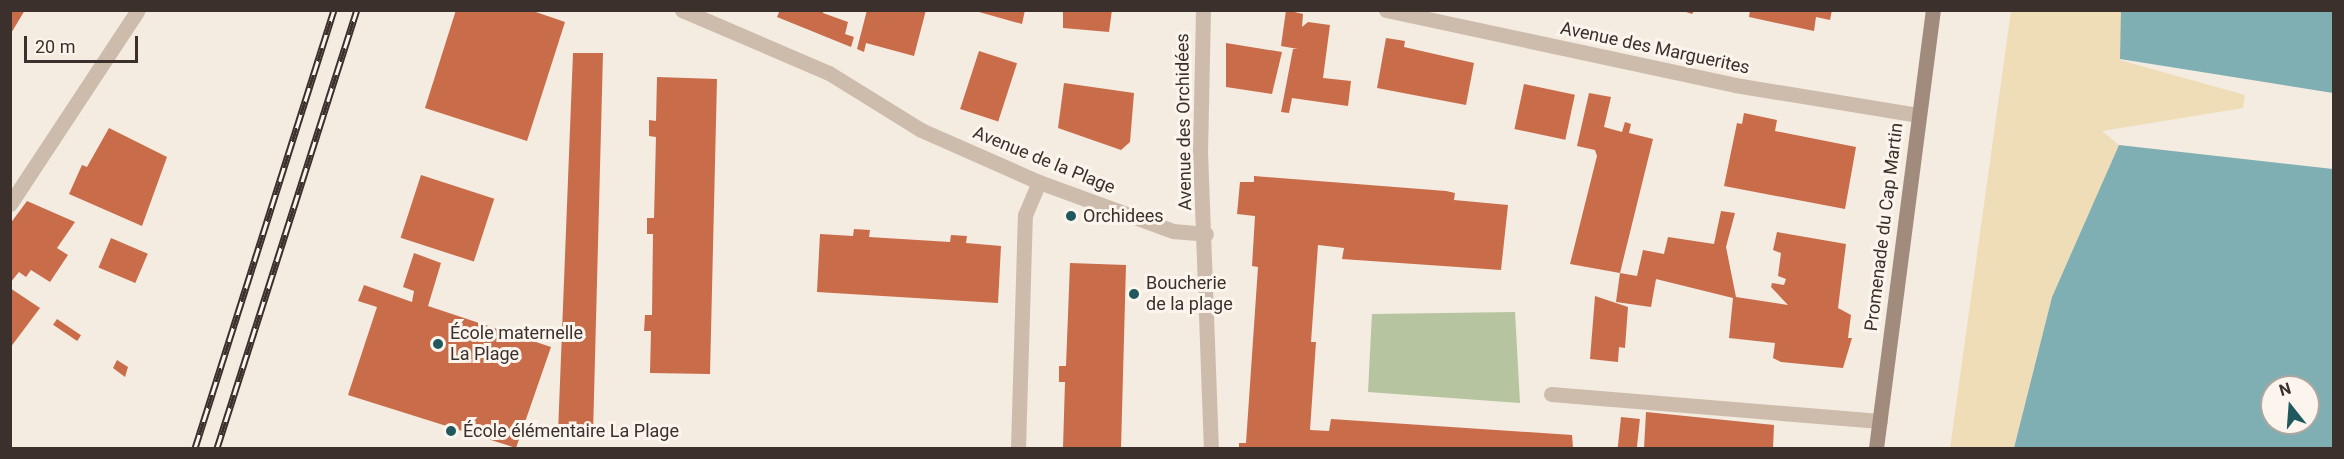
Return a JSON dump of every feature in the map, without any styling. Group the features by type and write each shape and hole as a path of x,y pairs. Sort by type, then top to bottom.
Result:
{"main road":[{"name":"Promenade du Cap Martin","path":"1876,448 1933,10"}],"street":[{"path":"10,204 138,10"},
{"name":"Avenue de la Plage","path":"682,10 829,73 921,130 1039,182 1173,231 1206,234"},
{"name":"Avenue des Orchidées","path":"1203,10 1200,151 1206,234"},
{"name":"Avenue des Marguerites","path":"1386,10 1735,85 1918,115"},
{"path":"1018,448 1025,214 1039,182"},
{"path":"1206,234 1211,448"},
{"path":"1551,394 1880,421"}],"green space":[{"path":"1515,312 1520,403 1368,392 1372,314"}],"sand":[{"path":"2011,11 2122,11 2120,60 2245,95 2243,108 2102,131 2119,145 2052,297 2014,448 1950,448"}],"water":[{"path":"2121,10 2333,11 2333,93 2120,59"},
{"path":"2119,145 2333,169 2333,448 2014,448 2052,297"}],"building":[{"path":"10,10 25,10 10,35"},
{"path":"456,10 530,10 565,22 527,141 425,108"},
{"path":"780,10 824,10 823,13 848,22 845,34 854,37 851,47 777,17"},
{"path":"867,10 926,10 914,56 866,43 864,52 857,49"},
{"path":"972,10 1025,10 1022,24"},
{"path":"1063,10 1112,10 1109,32 1063,28"},
{"path":"1286,10 1303,14 1302,27 1308,22 1330,25 1323,78 1351,81 1348,106 1292,98 1289,113 1281,112 1293,49 1298,49 1281,46"},
{"path":"1680,10 1695,10 1692,14"},
{"path":"1750,10 1832,10 1830,20 1816,17 1814,31 1749,17"},
{"path":"1386,38 1405,41 1404,47 1474,63 1466,105 1377,88"},
{"path":"1226,43 1282,52 1272,94 1226,87"},
{"path":"979,51 1017,63 998,121 960,109"},
{"path":"573,53 603,53 593,434 558,433"},
{"path":"657,77 717,79 710,374 650,373 651,331 644,331 645,315 652,315 653,234 647,234 647,218 654,218 656,137 649,136 649,120 656,121"},
{"path":"1064,83 1134,93 1130,142 1121,150 1058,128"},
{"path":"1524,84 1575,95 1565,140 1514,129"},
{"path":"1589,93 1611,97 1604,127 1622,132 1625,122 1631,124 1629,133 1653,139 1620,273 1570,264 1597,156 1595,150 1577,146"},
{"path":"1744,113 1777,120 1775,131 1856,147 1845,209 1724,186 1737,123 1742,124"},
{"path":"109,128 167,157 142,226 69,194 82,165 87,167"},
{"path":"421,175 494,199 474,262 401,238"},
{"path":"1254,176 1446,191 1455,193 1454,200 1508,205 1501,270 1342,259 1344,248 1318,245 1311,342 1316,342 1310,430 1329,431 1331,419 1572,435 1573,448 1239,448 1239,443 1246,443 1258,267 1252,266 1255,216 1237,214 1240,182 1254,182"},
{"path":"27,201 75,222 57,248 68,255 50,282 31,270 26,277 19,272 10,283 10,224"},
{"path":"1721,211 1735,213 1726,247 1736,297 1788,305 1771,287 1772,283 1784,285 1786,279 1778,276 1781,253 1773,250 1777,232 1846,244 1838,308 1851,315 1848,338 1852,338 1843,368 1781,362 1773,358 1775,343 1729,338 1733,298 1656,279 1651,307 1616,302 1620,273 1637,276 1643,250 1664,254 1668,237 1714,244"},
{"path":"854,229 870,230 869,237 950,242 951,235 967,236 966,243 1001,246 998,303 817,292 820,234 853,236"},
{"path":"111,238 148,254 135,283 98,267"},
{"path":"414,253 441,263 428,306 551,347 516,448 348,395 377,307 358,301 364,285 412,302 414,291 403,287"},
{"path":"1070,263 1126,265 1121,448 1063,448 1065,382 1059,382 1059,366 1066,366"},
{"path":"10,288 40,308 10,348"},
{"path":"1595,296 1628,307 1625,348 1619,347 1618,362 1590,359"},
{"path":"57,319 81,335 77,341 53,325"},
{"path":"117,360 128,367 125,377 113,368"},
{"path":"1646,412 1774,425 1773,448 1644,448"},
{"path":"1621,417 1640,419 1637,448 1618,448"}],"railway":[{"path":"195,448 334,10"},
{"path":"217,448 357,10"}],"place":[{"name":"Orchidees","path":"1071,216"},
{"name":"Boucherie de la plage","path":"1134,294"},
{"name":"École maternelle La Plage","path":"438,344"},
{"name":"École élémentaire La Plage","path":"451,431"}]}
